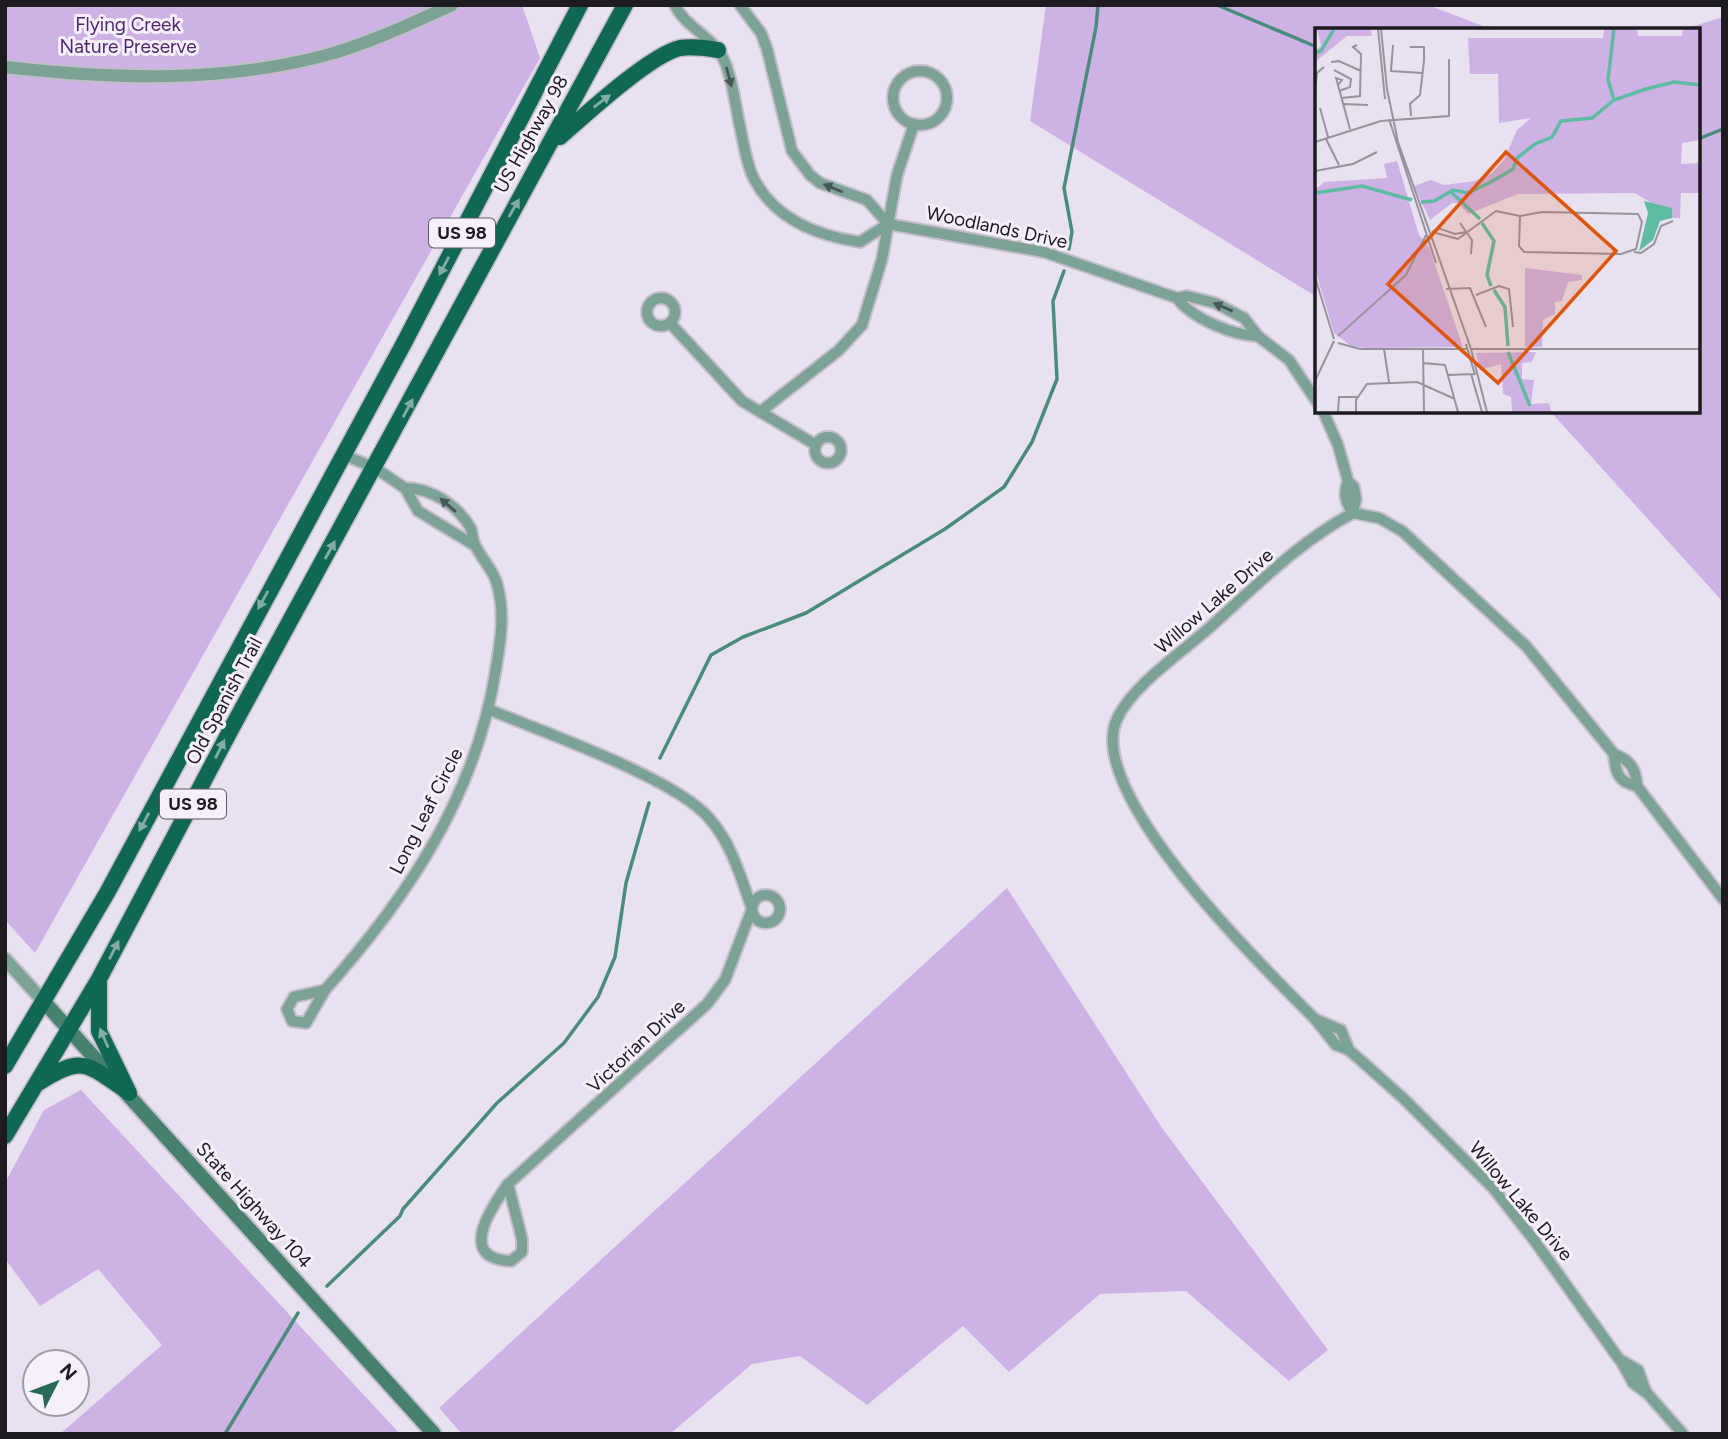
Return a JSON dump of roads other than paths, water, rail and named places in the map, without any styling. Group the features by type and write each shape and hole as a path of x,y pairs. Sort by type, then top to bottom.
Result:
{"main road":[{"name":"US Highway 98","path":"375,468 625,5"},
{"name":"US Highway 98","path":"344,455 578,7"},
{"path":"550,145 653,62 677,49 698,47 718,50"},
{"name":"Old Spanish Trail","path":"5,1066 45,1003 344,455"},
{"name":"Old Spanish Trail","path":"5,1136 71,1030 229,733 375,468"},
{"path":"99,979 99,1031 129,1093"},
{"name":"State Highway 104","path":"45,1003 434,1434"},
{"path":"37,1084 66,1065 87,1065 129,1093"}],"street":[{"path":"5,67 114,77 184,77 256,70 324,55 396,31 452,5"},
{"path":"674,5 718,50 726,64 753,177 768,199 810,230 838,239 860,242 888,224"},
{"path":"740,5 761,33 767,49 792,151 821,183 867,200 888,224"},
{"path":"913,72 931,73 944,85 947,102 939,118 922,125 914,124 899,114 895,107 895,89 905,76 913,72"},
{"path":"760,412 838,351 862,325 871,301 897,176 914,124"},
{"name":"Woodlands Drive","path":"888,224 1045,252 1177,298 1187,296 1231,310 1244,318 1258,336 1289,360 1315,399"},
{"name":"Woodlands Drive","path":"1177,298 1185,309 1245,336 1258,336"},
{"path":"670,323 735,393 760,412 816,445"},
{"path":"1324,413 1338,445 1348,481 1354,487 1356,499 1353,513 1379,518 1402,531 1526,646 1614,754 1632,765 1637,772 1637,786"},
{"name":"Long Leaf Circle","path":"344,455 375,468 405,488 418,511 474,545"},
{"name":"Long Leaf Circle","path":"324,990 376,932 426,857 472,765 490,710 503,625 497,583 474,545 471,528 445,502 426,490 405,488"},
{"name":"Willow Lake Drive","path":"1353,513 1313,537 1144,685 1116,720 1111,750 1119,777 1175,865 1216,916 1315,1019 1341,1030 1347,1038 1349,1050 1449,1142 1493,1188 1534,1240 1619,1359 1638,1370 1646,1392 1683,1434"},
{"name":"Victorian Drive","path":"490,710 639,774 676,792 708,816 724,838 752,909 725,980 707,1004 508,1184 483,1225 481,1240 486,1253 497,1261 511,1261 522,1252 522,1239 508,1184"},
{"path":"1614,754 1616,773 1622,781 1637,786 1723,899"},
{"path":"5,959 45,1003"}],"waterway":[{"path":"1069,249 1072,232 1064,188 1098,5"},
{"path":"1217,5 1315,46"},
{"path":"1700,138 1723,129"},
{"path":"660,758 711,655 743,637 806,613 945,529 1004,487 1032,442 1057,379 1053,301 1064,271"},
{"path":"327,1286 400,1216 403,1209 497,1103 564,1043 598,997 615,957 626,883 649,803"},
{"path":"225,1434 298,1313"}],"park label":[{"name":"Flying Creek Nature Preserve","path":"128,35"}]}
